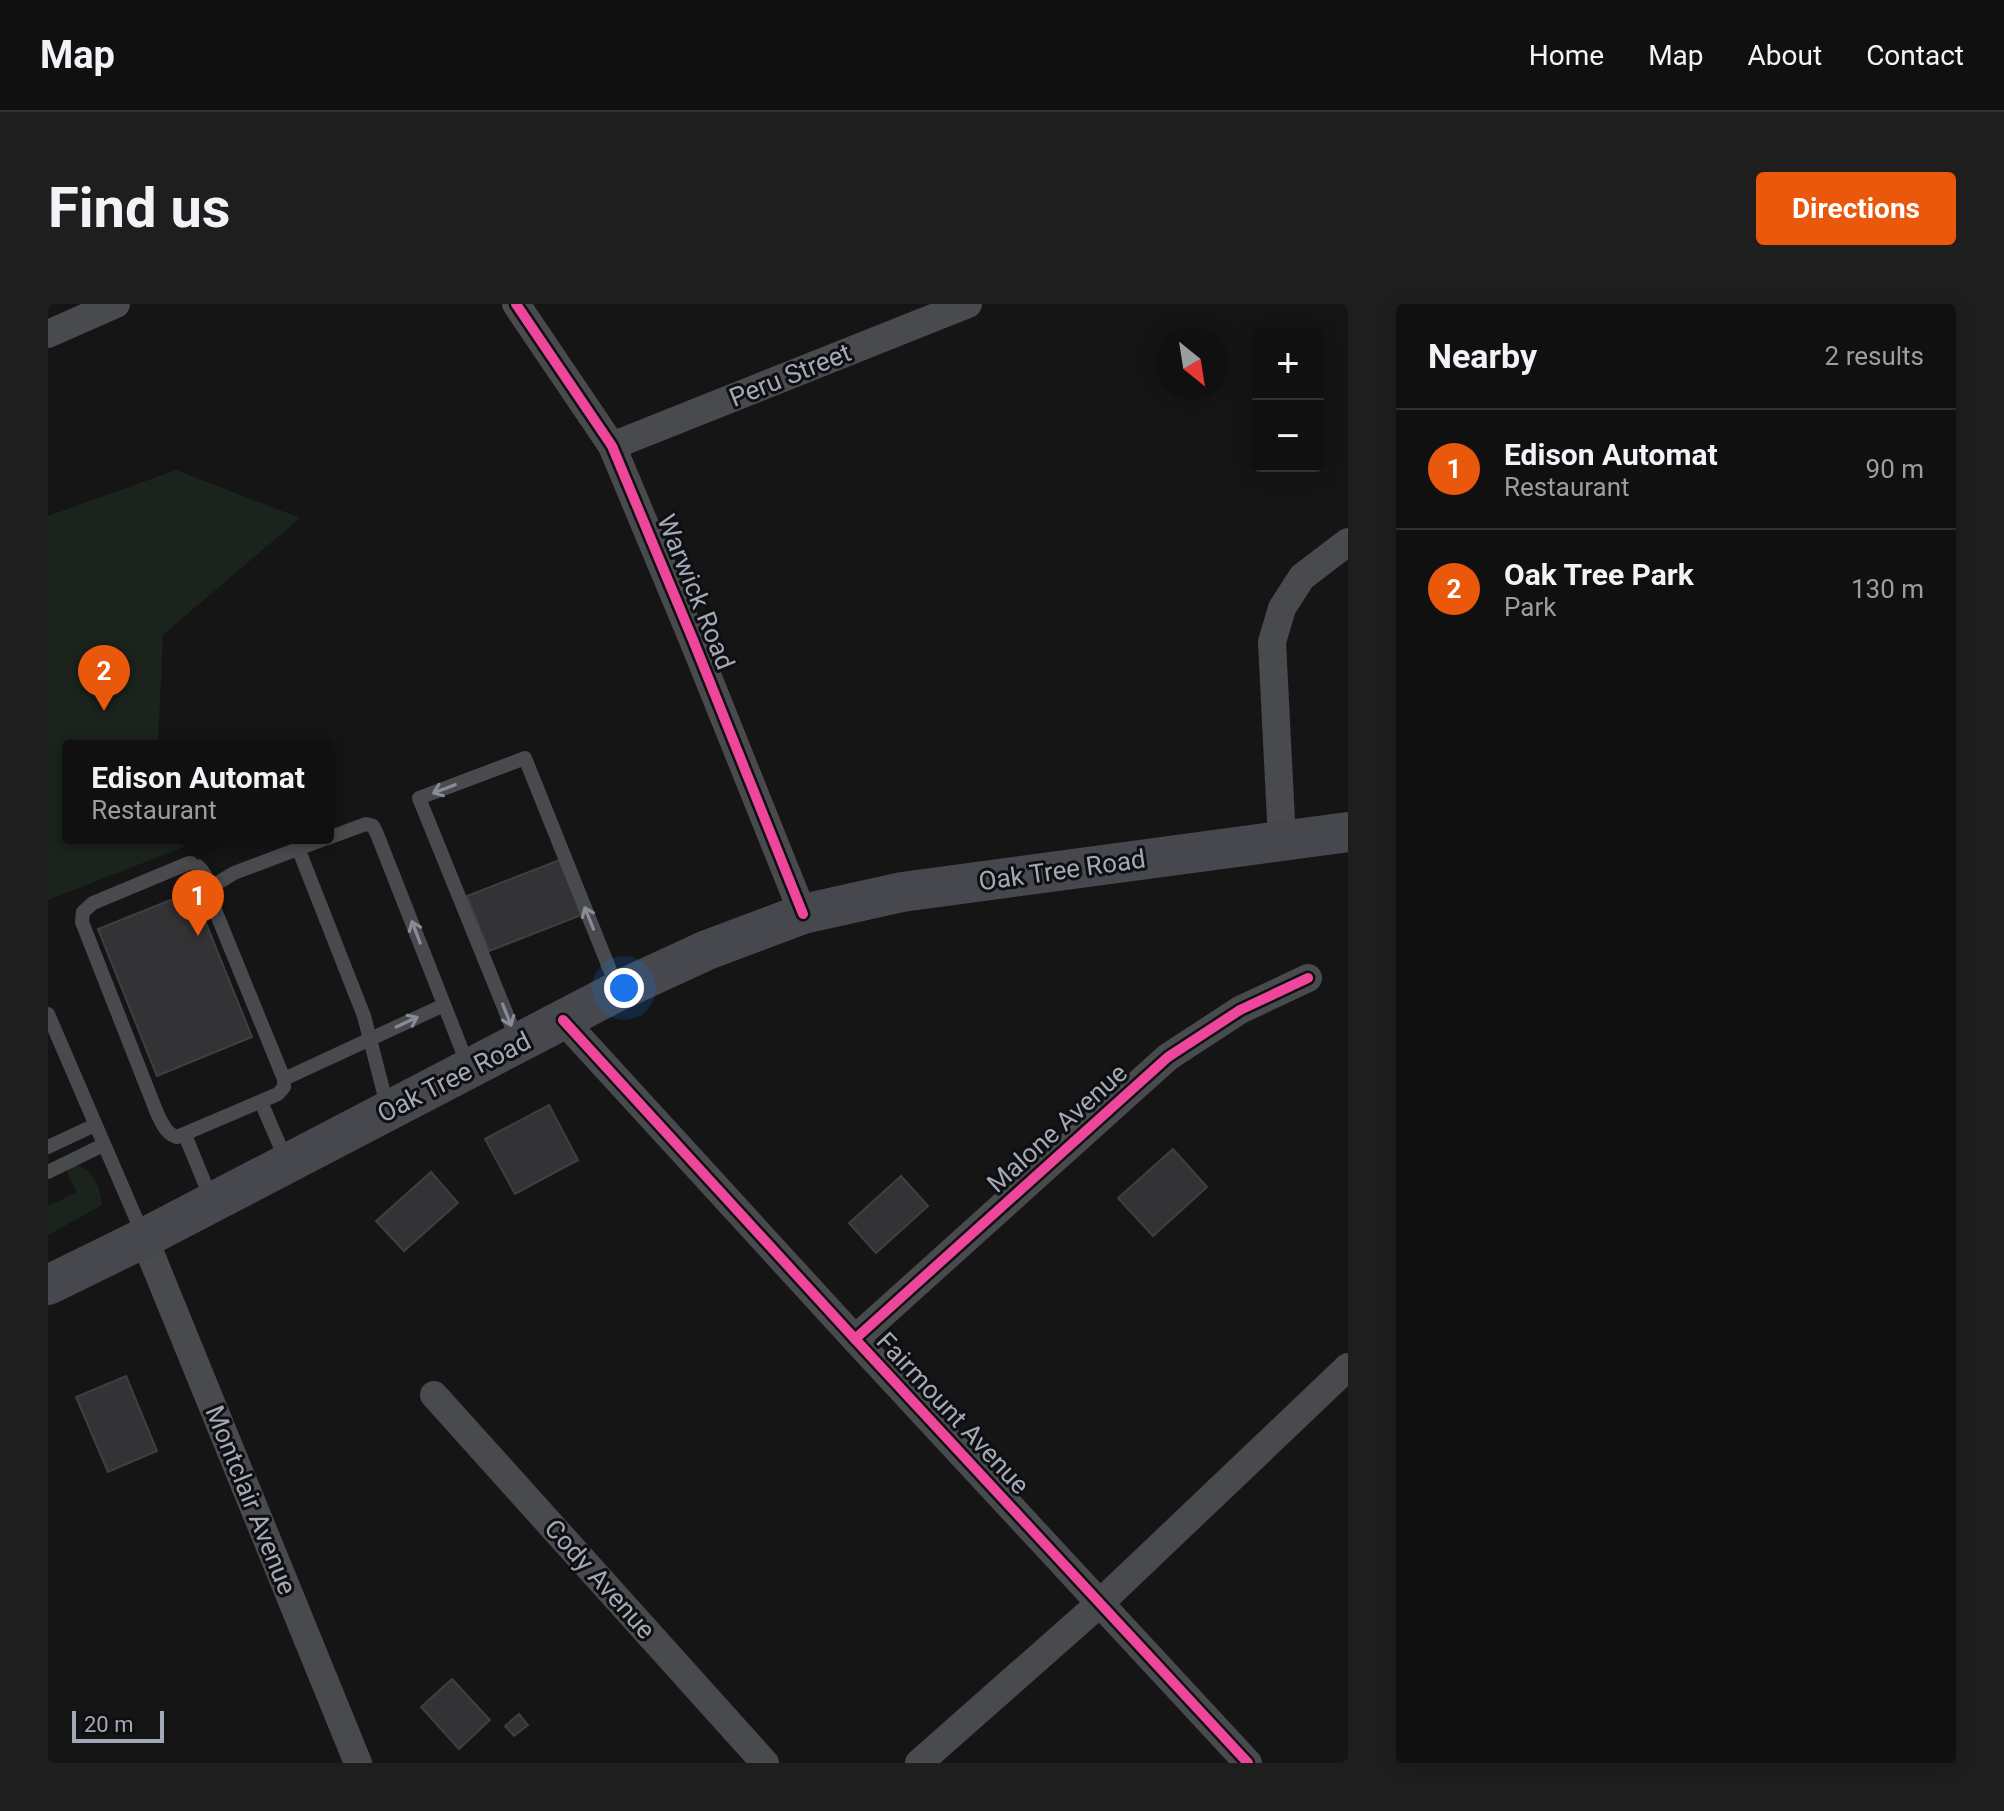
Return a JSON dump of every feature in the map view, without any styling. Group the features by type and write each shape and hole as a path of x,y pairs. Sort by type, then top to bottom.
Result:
{"main road":[{"name":"Oak Tree Road","path":"48,1285 618,991 707,950 803,914 902,892 1348,832"}],"street":[{"path":"48,334 116,304"},
{"name":"Warwick Road","path":"516,304 612,446 803,914"},
{"name":"Peru Street","path":"612,446 968,304"},
{"path":"1282,840 1272,642 1282,608 1302,577 1348,542"},
{"name":"Malone Avenue","path":"855,1339 1168,1057 1240,1010 1308,978"},
{"name":"Fairmount Avenue","path":"563,1020 1248,1763"},
{"name":"Montclair Avenue","path":"144,1238 358,1763"},
{"path":"919,1763 1099,1604 1348,1367"},
{"name":"Cody Avenue","path":"434,1395 765,1763"}],"lane":[{"path":"518,1044 419,798 525,758 618,991"},
{"path":"334,836 366,824 373,826 469,1069"},
{"path":"213,892 224,877 310,844"},
{"path":"298,848 364,1016 389,1111"},
{"path":"189,863 200,866 213,892 215,910 284,1079 284,1087 261,1102 177,1137 171,1136 161,1122 82,922 83,912 93,903 189,863"},
{"path":"284,1079 444,1005"},
{"path":"48,1014 144,1238"},
{"path":"261,1102 287,1163"},
{"path":"48,1147 95,1125"},
{"path":"185,1135 213,1202"},
{"path":"48,1172 103,1145"}],"shaded area":[{"path":"176,470 300,518 163,635 158,740 62,740 62,844 192,844 48,900 48,516"},
{"path":"75,1165 87,1170 95,1180 102,1205 48,1235 48,1206 77,1192 67,1169"}],"building":[{"path":"562,859 584,914 489,951 467,896"},
{"path":"193,891 252,1037 157,1076 98,929"},
{"path":"549,1105 578,1160 515,1194 485,1139"},
{"path":"1173,1149 1207,1187 1153,1236 1118,1198"},
{"path":"431,1172 458,1203 404,1251 376,1221"},
{"path":"901,1176 928,1206 876,1253 849,1223"},
{"path":"126,1376 157,1451 108,1472 76,1397"},
{"path":"452,1679 490,1720 459,1749 421,1707"},
{"path":"519,1714 528,1725 514,1736 505,1726"}],"cycle path":[{"path":"516,304 612,446 803,914"},
{"path":"855,1339 1168,1057 1240,1010 1308,978"},
{"path":"563,1020 1248,1763"}],"place":[{"name":"Oak Tree Park","path":"104,711"},
{"name":"Edison Automat","path":"198,936"}]}
